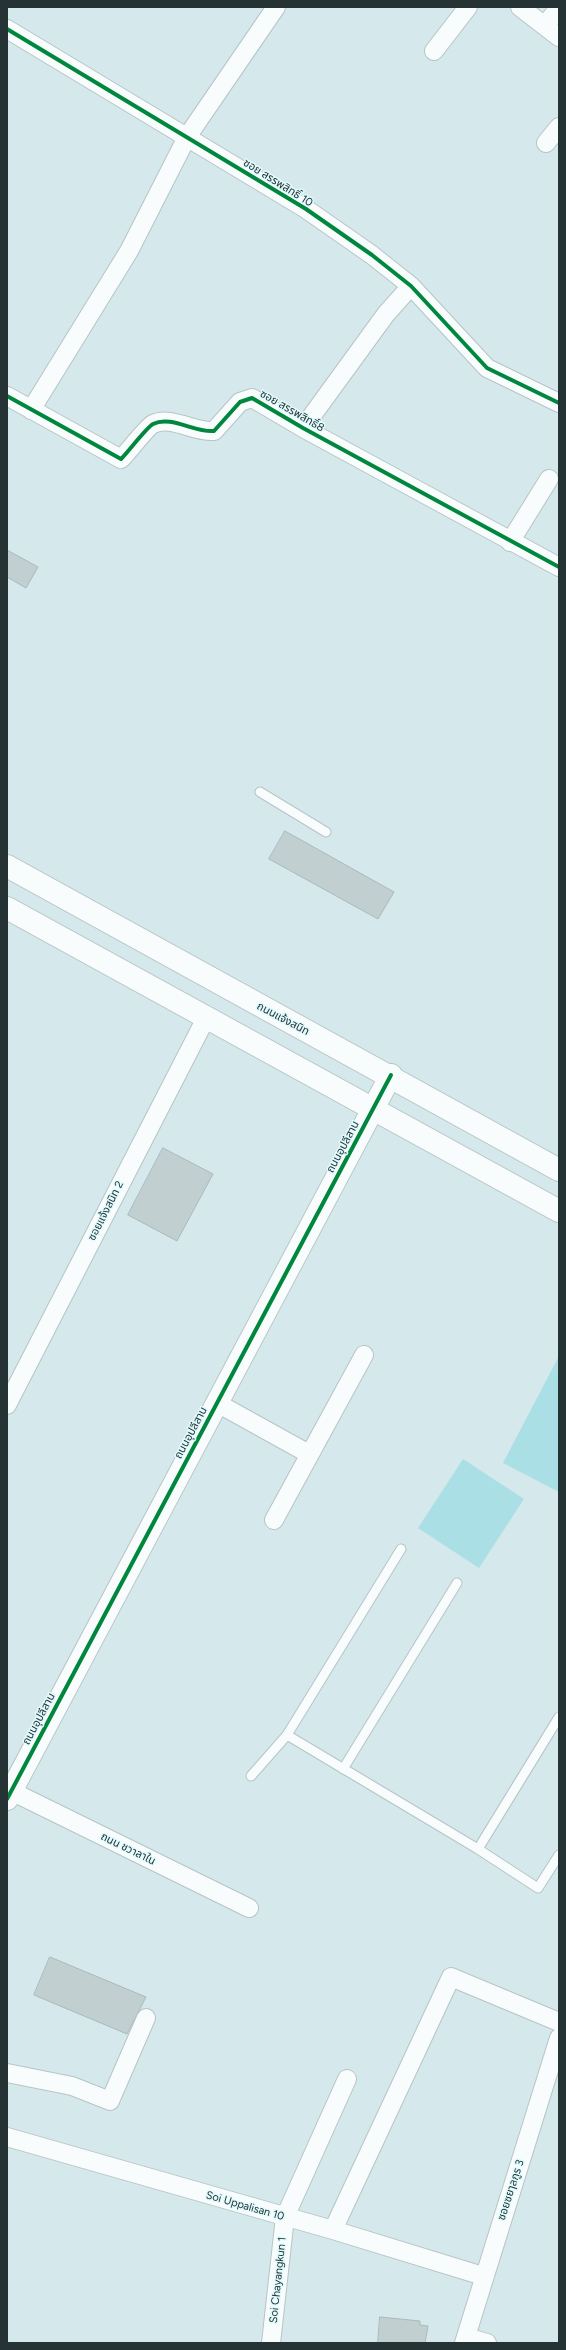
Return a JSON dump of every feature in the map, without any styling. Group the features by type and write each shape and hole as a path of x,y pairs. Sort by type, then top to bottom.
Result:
{"main road":[{"name":"ถนนแจ้งสนิท","path":"7,866 258,1006 557,1164"},
{"path":"7,908 559,1211"},
{"name":"ถนนอุปลีสาน","path":"8,1793 391,1076"}],"street":[{"path":"31,410 128,251 186,137 276,7"},
{"path":"434,51 468,7"},
{"path":"520,7 559,36"},
{"path":"545,25 559,8"},
{"name":"ซอย สรรพสิทธิ์ 10","path":"7,29 306,209 372,255 411,286 487,368 559,403"},
{"path":"546,144 559,127"},
{"path":"303,428 386,314 411,286"},
{"name":"ซอย สรรพสิทธิ์8","path":"7,396 121,459 153,424 169,422 203,432 214,431 240,402 252,398 303,428 510,542 559,567"},
{"path":"510,542 550,479"},
{"name":"ซอยแจ้งสนิท 2","path":"7,1405 206,1018"},
{"path":"274,1520 364,1355"},
{"path":"217,1403 309,1454"},
{"name":"ถนน ชวาลาใน","path":"8,1793 249,1908"},
{"path":"334,2230 451,1977 559,2022"},
{"path":"7,2073 72,2086 110,2101 146,2018"},
{"name":"ซอยซยๅลกูร 3","path":"465,2340 483,2276 559,2038"},
{"name":"Soi Chayangkun 1","path":"271,2343 285,2217 346,2079"},
{"name":"Soi Uppalisan 10","path":"7,2137 334,2230 483,2276"},
{"path":"465,2340 488,2343"}],"lane":[{"path":"260,792 326,832"},
{"path":"250,1776 286,1735 401,1548"},
{"path":"343,1769 457,1583"},
{"path":"478,1849 559,1717"},
{"path":"286,1735 478,1849 538,1888 559,1855"}],"shaded area":[{"path":"559,1356 559,1492 503,1463"},
{"path":"463,1459 524,1499 479,1568 418,1528"}],"building":[{"path":"7,550 38,567 26,588 7,577"},
{"path":"285,831 394,892 378,919 269,859"},
{"path":"163,1148 213,1174 177,1241 128,1215"},
{"path":"50,1957 146,1997 127,2034 34,1995"},
{"path":"380,2317 420,2321 420,2325 428,2326 425,2343 378,2343"}],"cycle path":[{"path":"7,29 306,209 372,255 411,286 487,368 559,403"},
{"path":"7,396 121,459 153,424 167,422 207,431 214,431 240,402 252,398 303,428 559,567"},
{"path":"7,1799 391,1075"}]}
